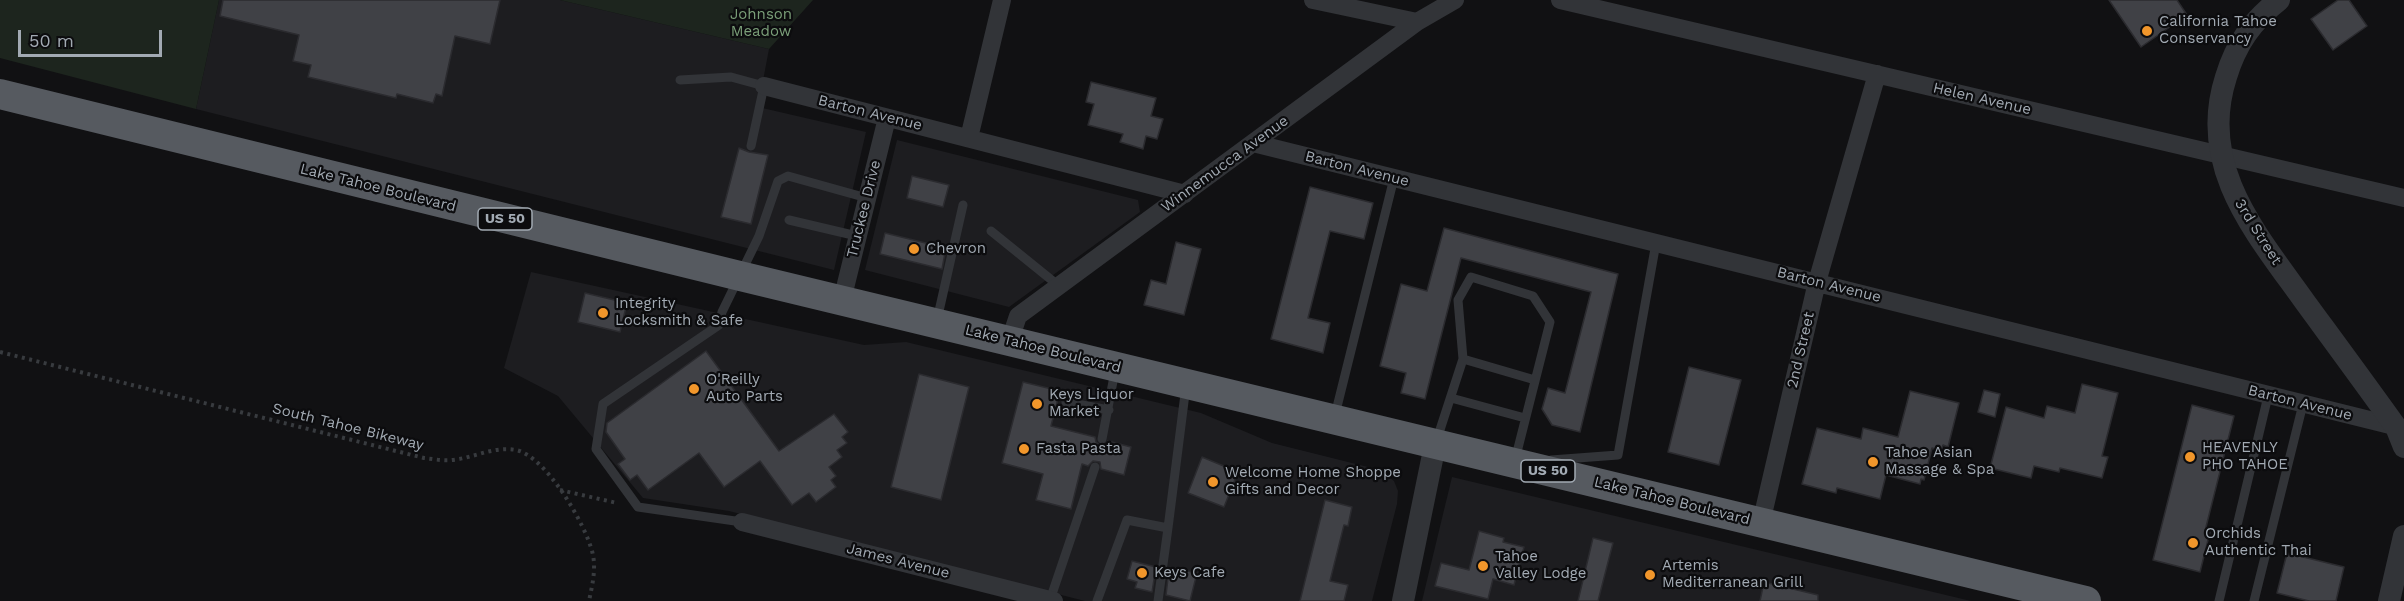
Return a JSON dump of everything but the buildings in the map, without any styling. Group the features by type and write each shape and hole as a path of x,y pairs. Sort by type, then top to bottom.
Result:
{"highway":[{"name":"Lake Tahoe Boulevard","path":"0,94 1435,445 2086,601"}],"street":[{"path":"969,138 1002,0"},
{"path":"1313,0 1417,22"},
{"name":"Winnemucca Avenue","path":"1010,340 1018,316 1417,22 1455,0"},
{"name":"Helen Avenue","path":"1560,0 2404,198"},
{"name":"3rd Street","path":"2279,0 2245,32 2232,56 2221,91 2218,124 2220,154 2226,176 2256,233 2401,434"},
{"name":"2nd Street","path":"1761,523 1817,282 1877,74"},
{"name":"Barton Avenue","path":"764,86 1185,194"},
{"name":"Truckee Drive","path":"842,300 887,118"},
{"name":"Barton Avenue","path":"1253,143 2303,404 2401,434"},
{"path":"1403,601 1435,445"},
{"name":"James Avenue","path":"742,522 1052,601"},
{"path":"2389,601 2404,536"}],"lane":[{"path":"680,80 731,77 764,86 751,146"},
{"path":"742,522 638,507 596,449 603,404 719,325 722,312 759,236 778,181 788,176 867,198"},
{"path":"1334,420 1394,178"},
{"path":"936,323 963,205"},
{"path":"789,220 857,236"},
{"path":"991,231 1059,286"},
{"path":"1435,445 1463,359 1458,300 1471,278 1533,296 1550,321 1514,463 1618,455 1656,243"},
{"path":"1463,359 1535,380"},
{"path":"1102,439 1116,367"},
{"path":"1158,601 1186,384"},
{"path":"2219,601 2268,396"},
{"path":"1451,398 1525,418"},
{"path":"1066,402 1109,410"},
{"path":"2254,601 2303,404"},
{"path":"1052,601 1095,467"},
{"path":"1097,601 1127,520 1168,528"}],"path":[{"name":"South Tahoe Bikeway","path":"0,352 424,458 451,461 497,449 517,450 532,458 559,489 585,532 593,556 594,577 589,601"},
{"path":"559,489 638,507"}],"shaded area":[{"path":"219,0 560,0 769,49 758,107 866,132 834,270 196,109"},
{"path":"897,140 1138,200 1140,212 1009,307 865,270"},
{"path":"531,272 864,345 906,342 1201,413 1272,443 1380,470 1394,481 1398,491 1397,504 1372,601 1085,601 729,511 643,498 558,396 504,368"},
{"path":"1452,477 1971,601 1422,601"}],"green space":[{"path":"0,0 219,0 196,109 0,58"},
{"name":"Johnson Meadow","path":"560,0 813,0 769,49"}],"place":[{"name":"California Tahoe Conservancy","path":"2147,31"},
{"name":"Chevron","path":"914,249"},
{"name":"Integrity Locksmith & Safe","path":"603,313"},
{"name":"O'Reilly Auto Parts","path":"694,389"},
{"name":"Keys Liquor Market","path":"1037,404"},
{"name":"Fasta Pasta","path":"1024,449"},
{"name":"HEAVENLY PHO TAHOE","path":"2190,457"},
{"name":"Tahoe Asian Massage & Spa","path":"1873,462"},
{"name":"Welcome Home Shoppe Gifts and Decor","path":"1213,482"},
{"name":"Orchids Authentic Thai","path":"2193,543"},
{"name":"Tahoe Valley Lodge","path":"1483,566"},
{"name":"Keys Cafe","path":"1142,573"},
{"name":"Artemis Mediterranean Grill","path":"1650,575"}]}
